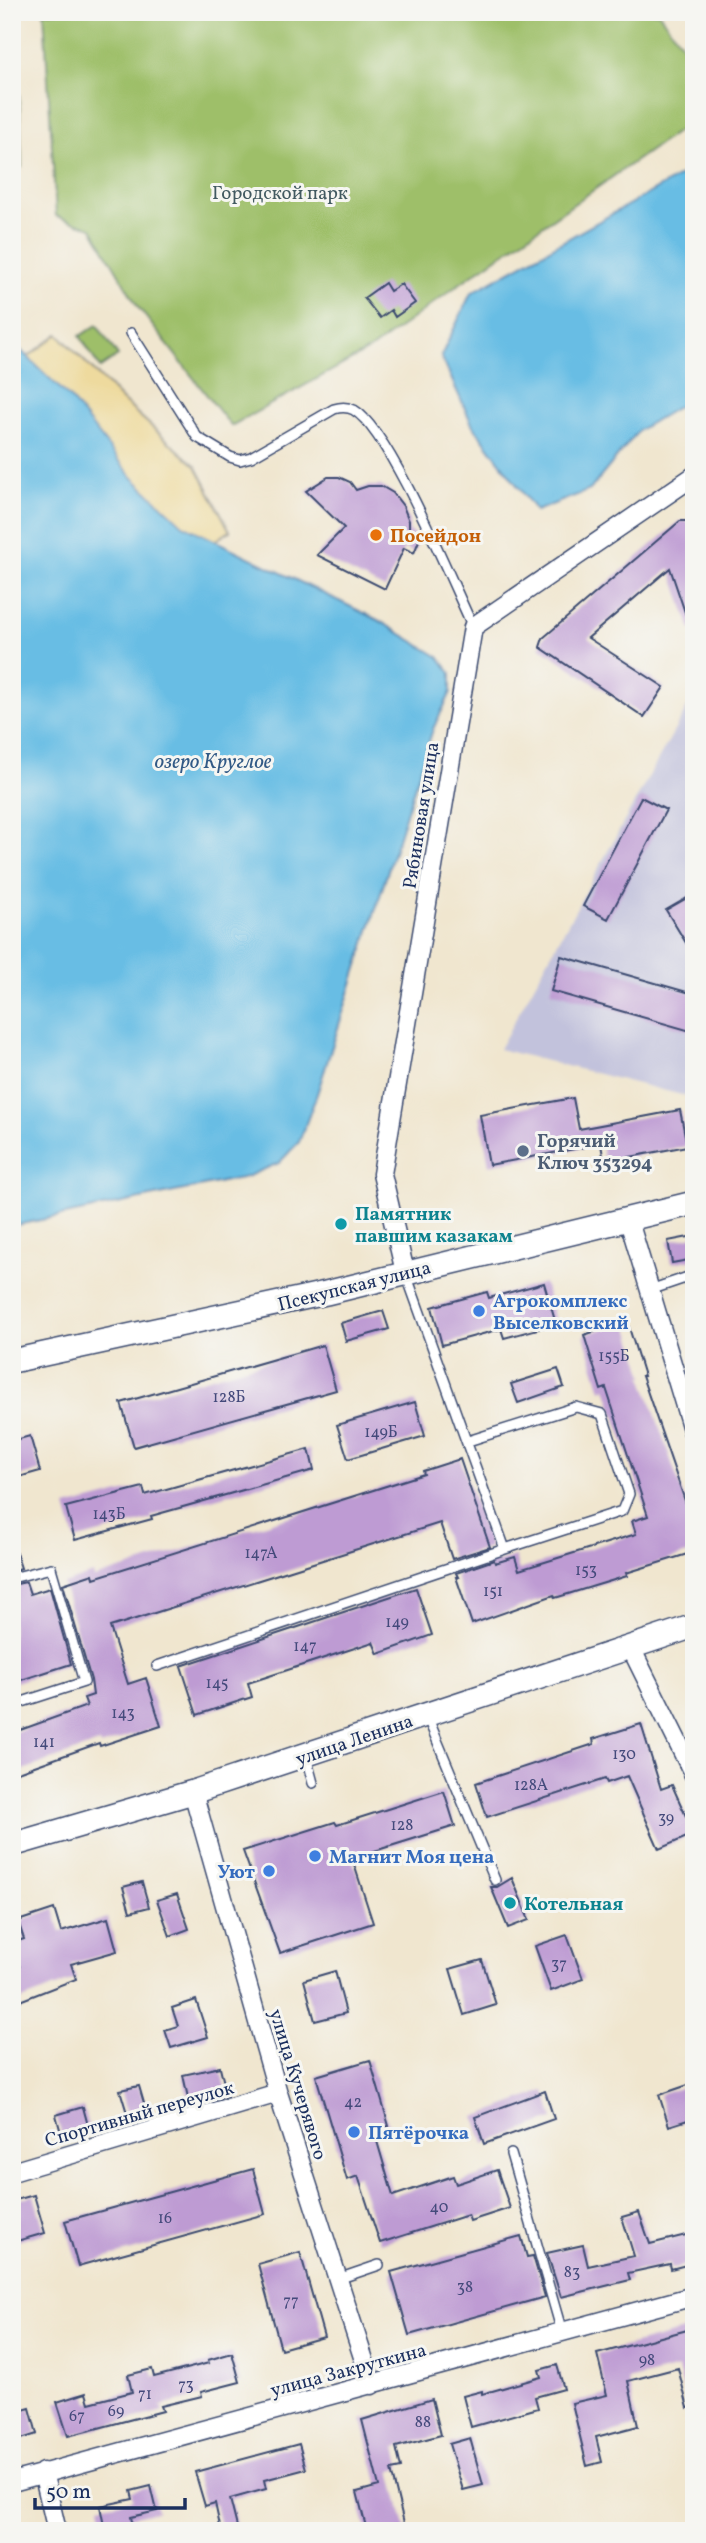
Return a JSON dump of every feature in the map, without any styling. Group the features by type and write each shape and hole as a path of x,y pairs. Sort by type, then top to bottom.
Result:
{"street":[{"path":"472,627 694,477"},
{"name":"Рябиновая улица","path":"405,1272 382,1174 472,627"},
{"name":"Псекупская улица","path":"12,1361 326,1293 694,1203"},
{"path":"628,1218 694,1436"},
{"name":"улица Ленина","path":"12,1844 193,1792 694,1626"},
{"path":"630,1646 694,1775"},
{"name":"улица Кучерявого","path":"193,1792 278,2093 372,2385"},
{"name":"Спортивный переулок","path":"12,2172 278,2093"},
{"name":"улица Закруткина","path":"12,2482 694,2296"},
{"path":"43,2472 57,2531"}],"lane":[{"path":"131,333 197,437 230,457 240,460 251,457 334,409 353,409 360,415 391,453 472,627"},
{"path":"405,1272 505,1549"},
{"path":"650,1290 694,1275"},
{"path":"157,1666 622,1511 629,1494 602,1414 576,1407 468,1441"},
{"path":"12,1577 51,1568 84,1682 13,1706 12,1703"},
{"path":"426,1715 495,1880"},
{"path":"305,1755 313,1783"},
{"path":"511,2154 562,2332"},
{"path":"338,2279 379,2265"}],"shaded area":[{"path":"694,695 694,1098 499,1049 653,769"}],"green space":[{"name":"Городской парк","path":"44,12 658,12 694,61 694,120 371,349 231,426 138,307 92,228 56,216"},
{"path":"12,95 19,95 22,167 12,168"},
{"path":"97,325 118,356 100,368 80,336"}],"sand":[{"path":"58,334 123,401 196,466 230,531 212,543 173,534 28,357"}],"water":[{"path":"694,168 694,397 639,430 590,490 536,511 472,424 441,356 471,293"},
{"name":"озеро Круглое","path":"12,342 70,398 133,478 183,525 378,620 439,657 451,673 451,692 433,729 317,1094 299,1142 279,1163 246,1177 12,1226"}],"building":[{"path":"385,283 390,291 401,284 415,303 395,317 391,310 380,318 364,298"},
{"name":"Посейдон","path":"328,477 339,477 350,482 356,490 381,486 393,493 403,506 409,521 409,531 420,538 414,553 404,548 385,589 317,555 344,528 306,491"},
{"path":"680,521 687,521 694,526 694,629 691,630 670,568 588,638 664,687 644,717 540,647 543,638"},
{"path":"641,797 666,810 608,919 583,906"},
{"path":"694,894 694,956 666,910"},
{"path":"561,956 694,994 694,1032 551,991"},
{"path":"573,1098 579,1129 680,1110 687,1146 604,1162 601,1144 489,1165 480,1115"},
{"path":"694,1236 694,1259 672,1263 668,1241"},
{"path":"544,1283 556,1324 504,1338 501,1329 442,1345 432,1307 487,1292 489,1298"},
{"path":"383,1311 389,1329 346,1341 341,1323"},
{"path":"627,1321 642,1376 694,1527 694,1552 626,1573 627,1576 555,1598 554,1595 472,1624 456,1573 494,1560 495,1563 515,1557 519,1570 636,1534 632,1521 648,1516 606,1388 601,1390 584,1335"},
{"path":"323,1345 336,1390 134,1447 121,1403"},
{"path":"558,1369 564,1387 518,1403 511,1384"},
{"path":"415,1402 425,1436 348,1459 337,1425"},
{"path":"30,1436 40,1471 12,1479 12,1441"},
{"path":"309,1449 314,1470 75,1540 66,1507 143,1487 145,1495"},
{"path":"460,1459 490,1547 452,1559 440,1523 110,1627 128,1684 146,1678 161,1726 100,1746 99,1743 12,1774 12,1733 87,1706 84,1698 93,1695 63,1584 93,1574 94,1578 424,1474 423,1471"},
{"path":"12,1550 15,1550 21,1568 12,1571"},
{"path":"26,1582 30,1594 50,1588 71,1664 15,1682 12,1674 12,1585"},
{"path":"416,1588 432,1635 378,1654 373,1642 248,1683 252,1697 197,1715 181,1666"},
{"path":"641,1724 661,1789 672,1785 694,1834 659,1849 627,1776 607,1783 605,1779 487,1817 476,1783 594,1744 593,1739"},
{"path":"444,1791 455,1826 352,1858 373,1923 280,1953 243,1851"},
{"name":"Котельная","path":"512,1878 529,1920 508,1928 491,1887 497,1887"},
{"path":"142,1882 149,1907 130,1912 123,1887"},
{"path":"177,1894 189,1929 170,1936 157,1900"},
{"path":"54,1909 61,1932 108,1918 117,1951 71,1964 76,1979 12,2004 12,1973 20,1968 12,1943 24,1939 18,1921"},
{"path":"567,1935 583,1979 551,1991 535,1946"},
{"path":"482,1960 496,2005 464,2015 450,1969"},
{"path":"335,1971 346,2013 315,2021 304,1980"},
{"path":"196,2000 208,2037 171,2048 165,2030 178,2026 172,2008"},
{"path":"370,2060 389,2126 374,2131 393,2196 453,2176 456,2184 497,2170 510,2208 470,2221 468,2215 380,2243 358,2176 347,2180 316,2076"},
{"path":"220,2067 227,2096 190,2107 183,2075"},
{"path":"694,2083 694,2118 669,2126 659,2095"},
{"path":"139,2086 148,2117 130,2123 120,2090"},
{"path":"545,2091 554,2119 484,2144 475,2117"},
{"path":"83,2107 90,2133 63,2140 56,2115"},
{"path":"253,2169 265,2214 78,2266 65,2221"},
{"path":"34,2195 45,2233 17,2241 12,2224 12,2201"},
{"path":"639,2212 650,2244 694,2233 694,2263 671,2269 670,2264 628,2273 630,2280 561,2297 547,2253 583,2245 588,2266 634,2256 622,2217"},
{"path":"521,2236 527,2257 533,2256 545,2297 409,2335 391,2272"},
{"path":"300,2252 324,2337 281,2349 258,2264"},
{"path":"691,2329 694,2341 694,2407 688,2408 678,2368 628,2381 638,2426 596,2437 602,2462 587,2466 572,2403 607,2395 597,2354"},
{"path":"232,2353 240,2382 201,2392 202,2396 161,2406 163,2411 68,2436 57,2402 86,2393 89,2403 132,2392 128,2375 152,2369 154,2377 209,2363 208,2360"},
{"path":"557,2365 564,2389 535,2397 538,2408 471,2427 463,2396 482,2391 482,2394 541,2377 539,2370"},
{"path":"432,2399 441,2435 396,2447 401,2468 391,2470 406,2531 367,2531 357,2492 379,2486 362,2420"},
{"path":"30,2408 37,2434 12,2442 12,2413"},
{"path":"470,2438 483,2485 463,2490 449,2444"},
{"path":"299,2444 306,2469 264,2480 266,2489 230,2499 238,2531 221,2531 215,2503 205,2506 195,2472"},
{"path":"151,2486 157,2511 131,2517 134,2531 105,2531 100,2506 133,2499 131,2491"}],"place":[{"name":"Посейдон","path":"376,535"},
{"name":"Горячий Ключ 353294","path":"523,1151"},
{"name":"Памятник павшим казакам","path":"341,1224"},
{"name":"Агрокомплекс Выселковский","path":"479,1311"},
{"name":"Магнит Моя цена","path":"315,1856"},
{"name":"Уют","path":"269,1871"},
{"name":"Котельная","path":"510,1903"},
{"name":"Пятёрочка","path":"354,2132"}]}
